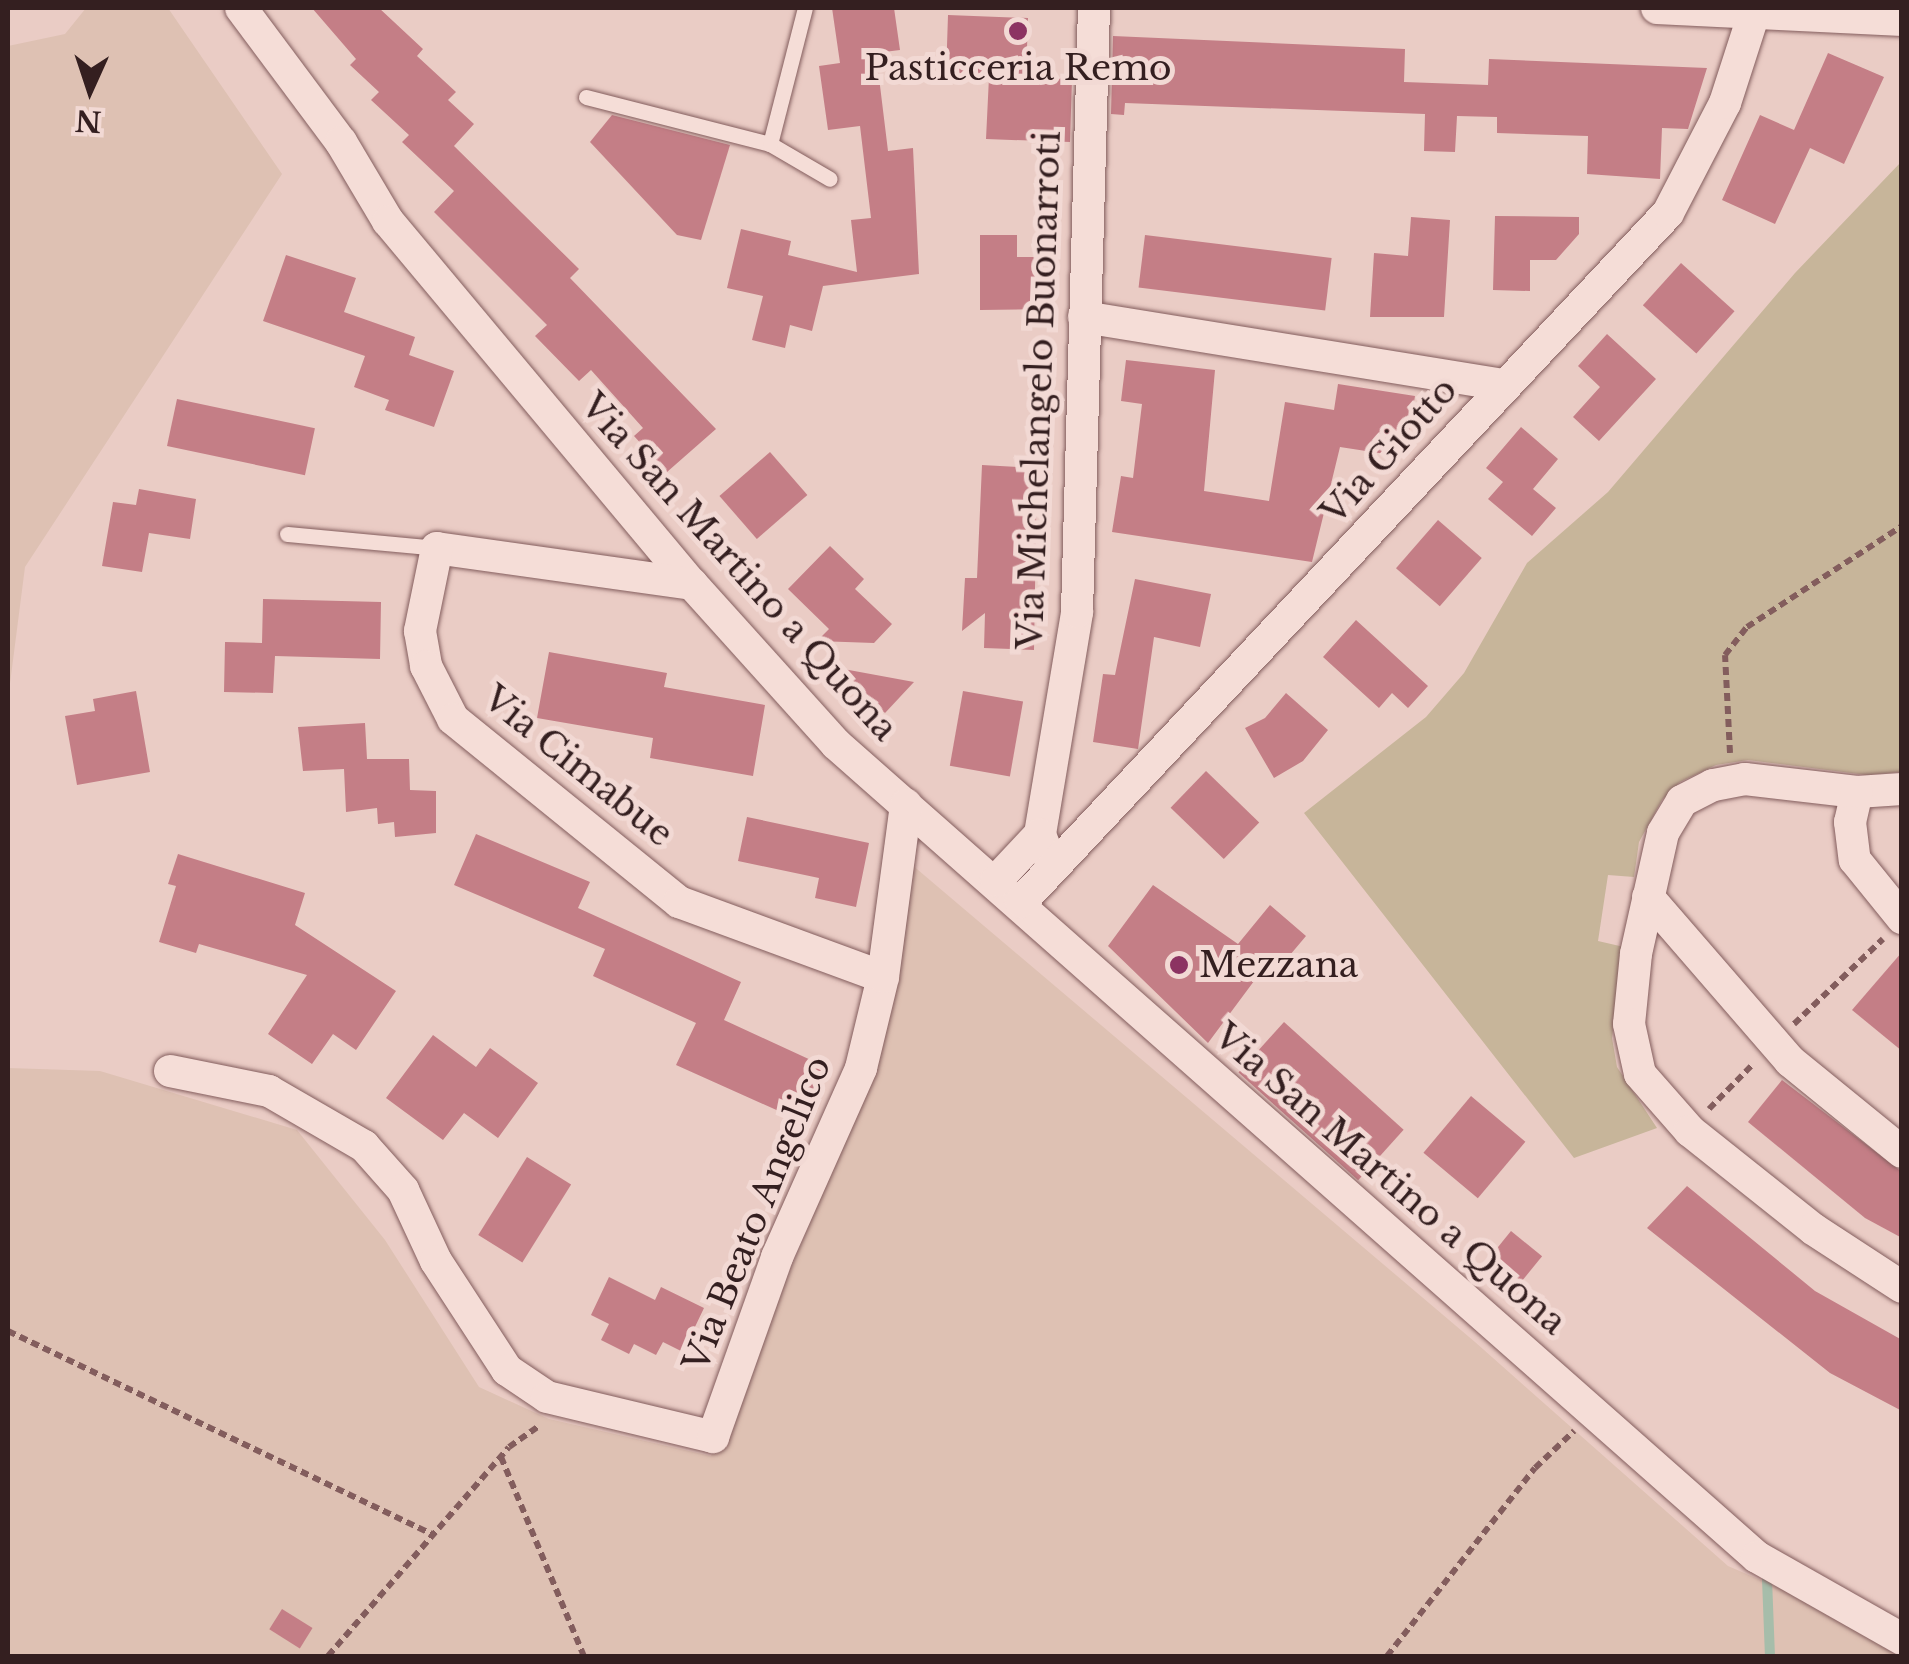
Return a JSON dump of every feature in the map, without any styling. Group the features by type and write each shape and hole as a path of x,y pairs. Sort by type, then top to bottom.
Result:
{"street":[{"name":"Via San Martino a Quona","path":"241,8 340,142 388,220 692,584 836,744 906,805 1028,882 1284,1145 1597,1410 1757,1558 1902,1639"},
{"name":"Via Michelangelo Buonarroti","path":"1040,834 1078,612 1094,8"},
{"path":"1657,8 1902,20"},
{"name":"Via Giotto","path":"1028,882 1307,604 1502,385 1668,213 1725,102 1755,10"},
{"path":"1084,317 1502,385"},
{"path":"436,548 692,584"},
{"name":"Via Cimabue","path":"436,548 420,631 426,666 453,719 679,902 883,977"},
{"path":"1902,789 1857,792 1745,780 1696,792 1666,825 1648,897 1629,1024 1634,1058 1646,1083 1690,1131 1758,1188 1902,1286"},
{"path":"1857,792 1850,832 1856,860 1896,925"},
{"name":"Via Beato Angelico","path":"170,1072 269,1091 364,1146 403,1190 436,1261 507,1370 548,1397 713,1437 719,1429 728,1380 777,1257 861,1068 883,977 906,805"},
{"path":"1028,882 1040,834"},
{"path":"1028,882 1040,834"},
{"path":"1648,897 1773,1044 1822,1092 1902,1152"}],"lane":[{"path":"770,144 805,8"},
{"path":"586,97 770,144 830,179"},
{"path":"288,534 436,548"}],"path":[{"path":"1730,760 1726,655 1747,626 1902,526"},
{"path":"1701,1118 1896,925"},
{"path":"8,1332 433,1535"},
{"path":"328,1656 500,1456 577,1404"},
{"path":"1387,1656 1535,1468 1597,1410"},
{"path":"500,1456 584,1656"}],"shaded area":[{"path":"86,8 168,8 282,174 25,567 8,699 8,46 65,34"},
{"path":"1901,162 1901,772 1867,775 1748,760 1716,765 1680,782 1662,800 1639,842 1634,877 1608,875 1598,941 1624,947 1612,1038 1617,1067 1657,1128 1574,1158 1304,813 1426,717 1464,673 1527,563 1608,492 1795,273"},
{"path":"898,853 1475,1342 1728,1566 1902,1641 1901,1656 8,1656 8,1068 100,1071 297,1130 385,1240 479,1387 549,1419 711,1456 856,1115"}],"building":[{"path":"312,8 379,8 423,49 417,56 456,92 448,100 474,124 454,146 579,269 570,278 716,429 667,472 634,436 643,428 591,370 579,381 535,336 547,325 434,212 454,191 402,142 409,135 371,100 379,92 350,65 356,59"},
{"path":"832,8 894,8 900,50 876,53 888,151 913,148 919,274 823,286 812,331 790,325 785,348 752,340 763,296 727,288 741,229 791,241 788,255 857,272 851,220 871,218 860,126 828,130 819,66 840,63"},
{"path":"948,15 1028,18 1026,77 1072,79 1070,142 986,139 989,77 946,76"},
{"path":"1113,36 1405,49 1404,82 1488,85 1489,59 1707,68 1688,129 1662,128 1660,179 1587,174 1588,136 1497,133 1497,117 1457,116 1455,152 1424,151 1425,114 1125,103 1124,115 1111,114"},
{"path":"1828,53 1884,77 1844,164 1810,148 1775,224 1722,200 1760,115 1794,130"},
{"path":"612,115 730,145 701,240 677,235 590,142"},
{"path":"1495,216 1579,217 1579,234 1556,260 1530,260 1530,291 1493,290"},
{"path":"1411,217 1450,220 1444,317 1370,317 1374,253 1408,256"},
{"path":"980,235 1017,235 1017,257 1043,257 1044,309 980,310"},
{"path":"1145,235 1332,258 1325,311 1139,288"},
{"path":"286,255 356,278 344,312 415,337 409,355 454,371 434,427 385,410 389,400 354,387 365,356 263,321"},
{"path":"1681,263 1735,311 1696,354 1643,305"},
{"path":"1607,334 1656,379 1599,441 1573,417 1600,387 1578,366"},
{"path":"1126,360 1215,370 1204,491 1269,501 1285,402 1334,410 1338,384 1415,396 1405,457 1340,447 1312,562 1112,532 1121,476 1133,478 1142,404 1121,401"},
{"path":"177,399 315,428 305,475 167,446"},
{"path":"1521,427 1558,459 1533,489 1556,508 1532,536 1488,499 1503,482 1486,468"},
{"path":"770,452 807,495 757,539 719,496"},
{"path":"982,465 1037,468 1034,650 984,648 985,613 962,631 965,578 977,578"},
{"path":"139,489 196,499 190,539 149,533 142,572 102,566 113,502 136,505"},
{"path":"1438,520 1482,558 1440,606 1396,568"},
{"path":"830,546 864,579 855,589 892,624 874,643 817,641 829,629 788,589"},
{"path":"1135,579 1211,594 1200,647 1154,637 1138,749 1093,742 1103,674 1115,675"},
{"path":"263,599 381,602 380,659 275,656 273,693 224,692 225,642 262,643"},
{"path":"1356,620 1428,686 1408,708 1392,693 1379,708 1323,657"},
{"path":"549,652 667,673 664,687 765,705 753,776 650,758 653,738 537,718"},
{"path":"838,668 914,682 885,713"},
{"path":"136,691 150,772 77,785 65,716 95,711 93,699"},
{"path":"963,691 1023,702 1010,776 950,766"},
{"path":"1286,693 1328,730 1303,761 1274,778 1245,728 1265,718"},
{"path":"365,723 367,759 409,759 410,790 436,791 436,833 395,837 394,822 378,824 377,808 346,812 344,769 303,771 298,727"},
{"path":"1206,771 1259,822 1224,859 1171,808"},
{"path":"747,817 869,843 856,907 815,898 819,878 738,861"},
{"path":"476,834 590,882 578,908 741,982 724,1020 826,1067 801,1121 676,1065 696,1023 593,976 605,949 454,885"},
{"path":"178,854 305,893 295,925 396,991 356,1050 333,1034 312,1064 268,1034 307,975 199,944 196,953 159,942 176,886 168,884"},
{"name":"Mezzana","path":"1153,885 1238,944 1270,905 1306,936 1269,980 1260,973 1208,1043 1108,946"},
{"path":"1902,952 1902,1051 1852,1010"},
{"path":"1284,1022 1404,1130 1358,1180 1238,1073"},
{"path":"433,1035 476,1067 490,1048 538,1083 498,1138 464,1113 443,1140 386,1098"},
{"path":"1782,1080 1902,1172 1902,1238 1865,1218 1748,1122"},
{"path":"1471,1096 1525,1142 1478,1198 1423,1153"},
{"path":"527,1157 571,1185 522,1263 478,1235"},
{"path":"1687,1186 1815,1291 1902,1340 1902,1411 1830,1373 1647,1228"},
{"path":"1511,1231 1542,1256 1513,1292 1482,1267"},
{"path":"609,1277 655,1300 661,1287 704,1308 683,1352 663,1342 656,1355 634,1344 629,1354 601,1340 609,1324 591,1315"},
{"path":"282,1609 313,1628 300,1648 269,1629"}],"waterway":[{"path":"1767,1579 1770,1656"}],"place":[{"name":"Pasticceria Remo","path":"1018,31"},
{"name":"Mezzana","path":"1179,965"}]}
